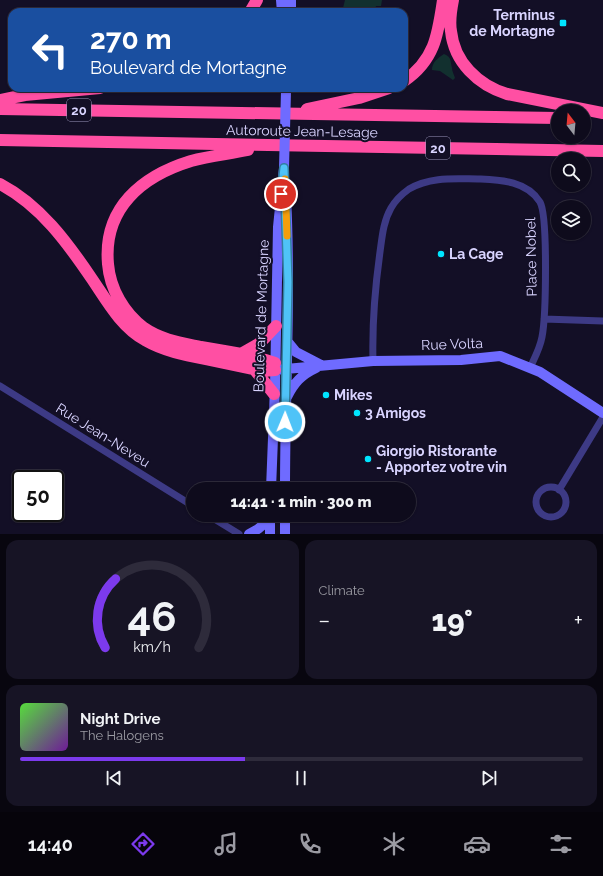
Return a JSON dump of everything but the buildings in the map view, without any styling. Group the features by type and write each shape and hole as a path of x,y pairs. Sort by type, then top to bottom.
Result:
{"highway":[{"path":"408,77 420,67 431,51 438,31 443,0"},
{"path":"453,0 450,26 454,45 463,62 479,80 490,87 507,94 603,114"},
{"path":"0,100 25,95 57,92"},
{"path":"282,114 353,100 377,92"},
{"name":"Autoroute Jean-Lesage","path":"0,110 551,118"},
{"path":"591,118 603,119"},
{"name":"Autoroute Jean-Lesage","path":"0,140 603,151"},
{"path":"273,146 198,159 171,168 153,177 138,188 122,205 112,225 108,244 108,270 114,290 119,300 126,310 144,328 173,341 241,354 279,367"},
{"path":"0,184 28,203 54,227 115,312 137,335 150,343 169,350 265,371 279,367"},
{"path":"241,354 260,343 276,326"},
{"path":"254,369 274,394"}],"main road":[{"name":"Boulevard de Mortagne","path":"270,482 274,394 279,367 287,342 288,282 284,168 286,92"},
{"name":"Boulevard de Mortagne","path":"284,168 278,215 276,326 279,367 286,399 285,482"},
{"path":"287,342 296,352 321,365"},
{"name":"Rue Volta","path":"279,367 373,361 461,360 500,356 540,372 603,413"},
{"path":"286,399 296,381 309,371 321,365"},
{"path":"249,534 258,529 265,522"},
{"path":"270,522 270,534"},
{"path":"285,522 285,534"}],"street":[{"name":"Place Nobel","path":"373,361 375,288 384,225 390,209 409,189 422,183 454,179 496,180 511,182 523,187 533,194 540,202 543,212 545,243 544,319 539,349 530,368"},
{"path":"544,319 603,321"},
{"name":"Rue Jean-Neveu","path":"0,386 186,502"},
{"path":"559,490 603,417"},
{"path":"549,488 559,490 565,496 566,506 564,510 561,514 553,517 543,514 537,506 538,496 544,489 549,488"},
{"path":"219,522 239,534"}],"green space":[{"path":"345,0 382,0 381,6 376,6 376,8 343,8"},
{"path":"444,54 448,56 450,60 455,78 453,80 440,71 432,70 434,62"}],"slow traffic":[{"path":"285,179 287,236"}],"place":[{"name":"Terminus de Mortagne","path":"563,23"},
{"name":"La Cage","path":"441,254"},
{"name":"Mikes","path":"326,395"},
{"name":"3 Amigos","path":"357,413"},
{"name":"Giorgio Ristorante - Apportez votre vin","path":"368,459"}],"route":[{"path":"281,194 284,168 287,215 288,282 285,422"}]}
